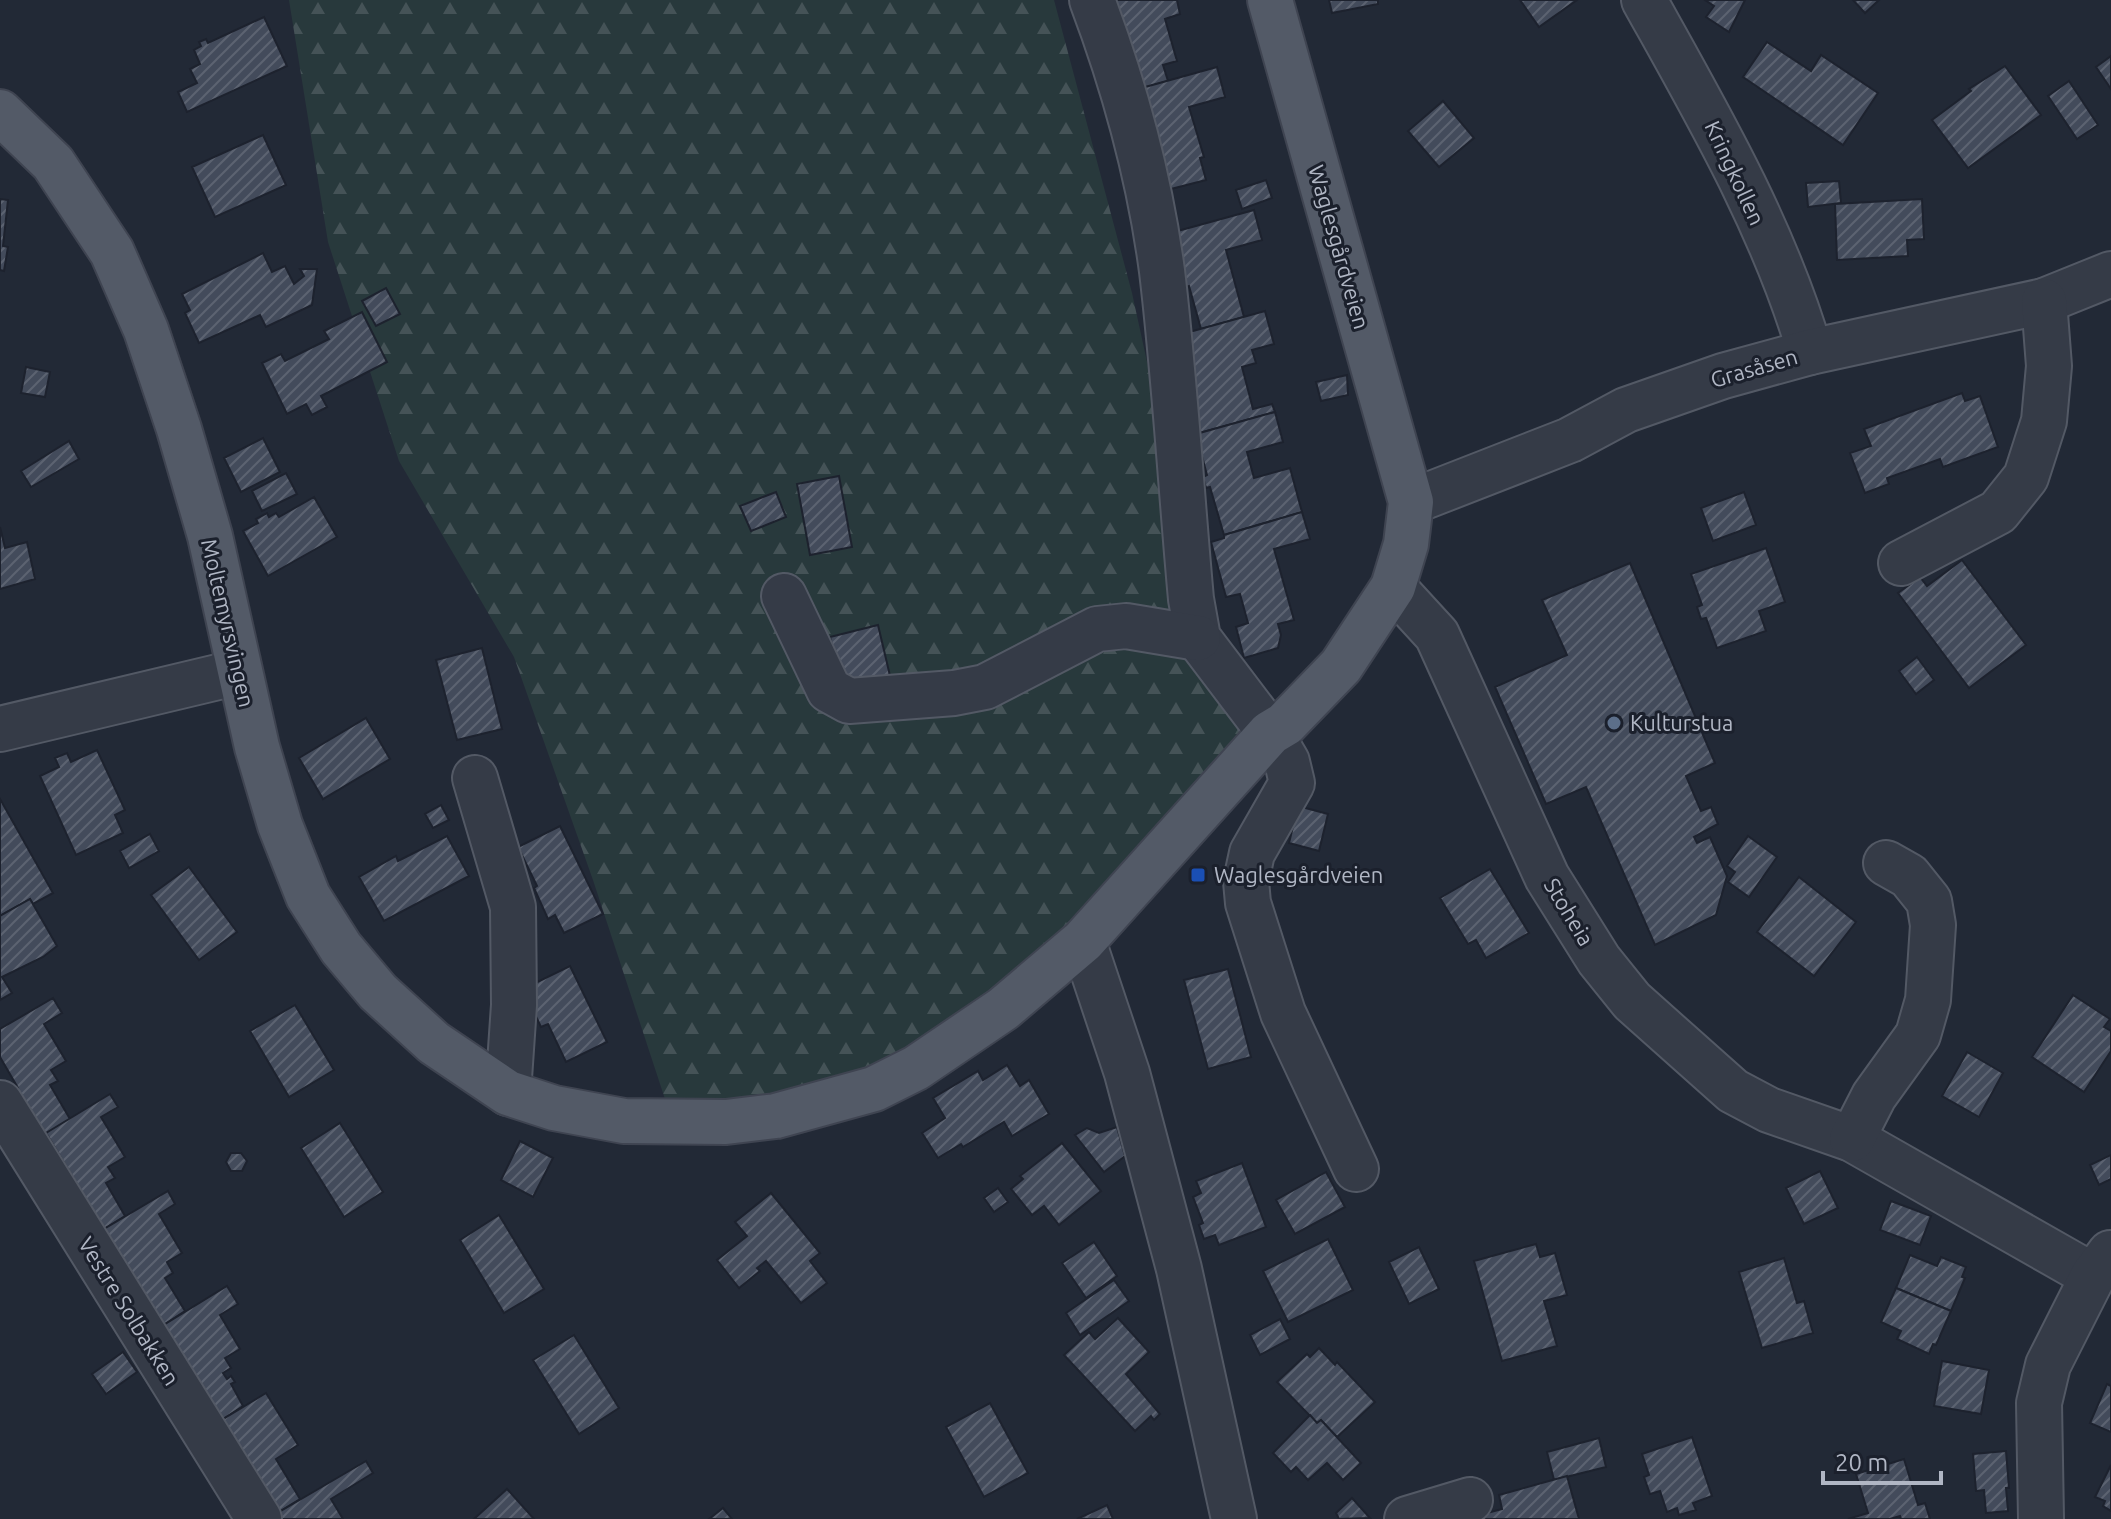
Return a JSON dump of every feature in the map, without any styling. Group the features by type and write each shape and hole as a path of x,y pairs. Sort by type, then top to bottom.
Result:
{"main road":[{"name":"Waglesgårdveien","path":"1083,941 1270,733 1285,724 1341,666 1393,587 1406,544 1411,502 1270,0"},
{"name":"Moltemyrsvingen","path":"0,112 53,163 112,252 146,330 210,536 239,672 280,825 308,896 341,948 378,992 434,1043 508,1093 554,1108 624,1121 726,1122 776,1116 874,1089 916,1068 1003,1009 1083,941"}],"street":[{"path":"1092,0 1108,40 1139,151 1161,269 1191,599 1198,638 1270,733 1287,762 1292,783 1252,853 1246,881 1248,903 1283,1013 1356,1169"},
{"name":"Kringkollen","path":"1644,0 1721,139 1796,305 1810,352"},
{"name":"Grasåsen","path":"1411,502 1570,440 1626,410 1723,376 1810,352 2044,301 2111,274"},
{"path":"1901,563 1998,512 2026,477 2044,421 2049,366 2044,301"},
{"name":"Stoheia","path":"1393,587 1437,635 1547,877 1599,960 1632,1001 1733,1091 1769,1110 1852,1139 2102,1264"},
{"path":"784,596 829,690 849,701 954,693 985,687 1097,629 1126,626 1198,638"},
{"path":"0,729 239,672"},
{"path":"475,778 513,907 514,1005 508,1093"},
{"path":"1852,1139 1874,1096 1918,1035 1928,1000 1933,925 1929,901 1909,876 1886,863"},
{"path":"1083,941 1127,1073 1179,1269 1234,1519"},
{"name":"Vestre Solbakken","path":"0,1103 259,1519"},
{"path":"2041,1519 2039,1403 2048,1365 2102,1264"},
{"path":"1407,1519 1470,1500"}],"green space":[{"path":"289,0 1054,0 1132,293 1181,518 1246,739 1124,895 945,1048 727,1125 665,1099 593,880 514,657 399,461 328,242"}],"building":[{"path":"1113,0 1177,0 1180,14 1165,19 1177,61 1163,65 1168,81 1140,89"},
{"path":"1329,0 1378,0 1378,4 1332,13"},
{"path":"1520,0 1577,0 1539,27"},
{"path":"1705,0 1745,0 1729,32 1706,17 1714,6"},
{"path":"1853,0 1879,0 1865,13"},
{"path":"264,17 287,66 187,112 178,92 197,83 190,69 200,64 194,50 201,46 199,42 206,39 208,43"},
{"path":"1767,42 1811,71 1821,55 1878,93 1843,145 1743,77"},
{"path":"2111,56 2111,89 2096,67"},
{"path":"2005,66 2041,115 1968,168 1932,120 1971,91 1969,89"},
{"path":"1217,67 1225,97 1189,107 1204,157 1200,158 1206,180 1167,190 1138,89"},
{"path":"2069,81 2098,125 2077,139 2048,96"},
{"path":"1443,101 1474,138 1439,167 1408,131"},
{"path":"263,135 286,185 215,217 192,167"},
{"path":"1266,180 1272,198 1242,209 1236,190"},
{"path":"1839,181 1841,203 1808,207 1806,183"},
{"path":"0,199 8,200 3,246 8,247 4,271 0,270"},
{"path":"1922,199 1924,239 1907,240 1908,256 1837,260 1835,204"},
{"path":"1254,210 1262,240 1226,250 1244,317 1201,329 1189,286 1180,289 1175,272 1184,270 1174,232"},
{"path":"263,253 272,272 285,266 294,284 304,276 300,269 317,269 312,305 266,327 260,315 199,343 185,313 190,310 182,294"},
{"path":"386,288 400,314 376,326 362,301"},
{"path":"1265,311 1274,344 1252,350 1256,363 1242,367 1253,409 1272,404 1275,412 1196,434 1175,336"},
{"path":"362,312 387,362 321,396 327,407 312,415 306,404 287,414 262,363 281,354 285,361 329,339 324,331"},
{"path":"26,367 50,372 45,397 21,393"},
{"path":"1347,375 1348,395 1321,401 1316,382"},
{"path":"1962,393 1965,401 1980,396 1998,447 1943,467 1940,459 1887,478 1889,484 1865,493 1850,453 1871,446 1864,429"},
{"path":"1275,412 1283,442 1247,452 1254,478 1290,468 1302,512 1224,535 1210,487 1206,488 1203,477 1207,475 1196,434"},
{"path":"263,438 280,472 241,492 224,458"},
{"path":"69,441 79,459 31,487 21,471"},
{"path":"286,473 297,494 262,511 252,491"},
{"path":"839,476 852,547 810,555 797,484"},
{"path":"776,492 786,517 751,531 740,506"},
{"path":"1744,492 1756,525 1713,541 1701,508"},
{"path":"314,497 337,537 268,576 243,531 258,523 256,519 267,513 269,517 276,513 279,517"},
{"path":"1302,512 1310,539 1274,549 1294,620 1278,624 1281,635 1278,648 1244,658 1236,627 1248,623 1240,594 1226,597 1211,542 1224,538 1224,535"},
{"path":"0,527 5,548 27,542 35,579 0,589"},
{"path":"1766,548 1785,602 1759,611 1766,631 1717,648 1706,618 1701,619 1697,607 1702,605 1691,574"},
{"path":"1962,560 2026,645 1969,688 1898,593 1920,577 1927,586"},
{"path":"1630,563 1715,763 1686,776 1701,811 1711,807 1718,824 1694,837 1697,843 1710,837 1727,876 1716,915 1655,945 1586,787 1546,804 1495,687 1567,655 1542,600"},
{"path":"878,625 891,680 843,692 830,637"},
{"path":"482,648 502,729 457,740 436,660"},
{"path":"1917,657 1934,680 1916,694 1899,671"},
{"path":"366,718 390,759 323,799 299,758"},
{"path":"97,750 125,810 115,815 123,833 76,855 40,776 59,767 55,758 67,753 71,762"},
{"path":"0,799 53,893 33,904 30,899 0,916"},
{"path":"441,805 449,820 433,828 425,814"},
{"path":"1298,806 1328,814 1319,851 1289,843"},
{"path":"560,826 603,914 564,933 555,915 548,919 534,888 537,886 518,847"},
{"path":"150,834 159,851 129,868 120,851"},
{"path":"447,836 469,876 384,921 359,877 396,856 398,861"},
{"path":"1748,836 1777,857 1749,897 1728,882 1735,872 1727,866"},
{"path":"189,867 237,932 199,960 151,895"},
{"path":"1490,869 1529,933 1486,958 1476,940 1468,944 1440,898"},
{"path":"1799,877 1856,922 1814,976 1757,932"},
{"path":"30,899 57,946 43,957 2,977 12,993 0,1000 0,916"},
{"path":"570,966 607,1042 566,1062 548,1024 541,1027 523,989"},
{"path":"1228,969 1251,1057 1208,1069 1184,980"},
{"path":"2073,995 2110,1019 2104,1027 2111,1031 2111,1051 2084,1092 2032,1057"},
{"path":"53,998 62,1013 44,1024 66,1061 51,1070 58,1081 50,1085 70,1119 43,1137 15,1090 18,1088 0,1057 0,1029"},
{"path":"295,1005 334,1070 289,1097 250,1031"},
{"path":"1967,1052 2003,1073 1979,1117 1942,1096"},
{"path":"1007,1065 1020,1086 1029,1080 1049,1114 1012,1136 1004,1122 938,1158 922,1133 945,1118 933,1098 978,1071 983,1080"},
{"path":"110,1094 118,1107 101,1117 125,1157 108,1167 115,1178 106,1183 125,1216 104,1229 73,1186 77,1184 46,1133"},
{"path":"340,1123 383,1192 344,1217 301,1148"},
{"path":"1117,1127 1125,1156 1104,1172 1075,1135 1087,1128 1099,1133"},
{"path":"520,1141 553,1158 533,1197 501,1180"},
{"path":"1062,1143 1101,1191 1059,1225 1044,1206 1032,1215 1011,1189 1023,1179 1020,1176"},
{"path":"231,1153 241,1153 247,1161 242,1171 231,1171 226,1162"},
{"path":"2111,1155 2111,1179 2099,1185 2090,1165"},
{"path":"1242,1163 1266,1227 1219,1245 1215,1235 1204,1239 1199,1225 1203,1223 1193,1197 1201,1193 1196,1181"},
{"path":"1820,1171 1838,1208 1804,1224 1786,1188"},
{"path":"1326,1172 1345,1207 1295,1234 1276,1200"},
{"path":"998,1188 1008,1202 994,1212 984,1198"},
{"path":"168,1191 175,1204 159,1214 182,1253 167,1262 173,1273 165,1278 185,1311 162,1326 104,1229"},
{"path":"771,1193 820,1253 810,1261 827,1283 801,1303 766,1261 757,1268 760,1271 739,1288 717,1260 747,1236 735,1222"},
{"path":"1891,1201 1931,1216 1920,1245 1880,1230"},
{"path":"499,1215 544,1289 504,1313 460,1240"},
{"path":"1328,1239 1353,1290 1288,1322 1263,1271"},
{"path":"1094,1242 1117,1276 1086,1298 1062,1263"},
{"path":"1536,1244 1540,1257 1555,1253 1567,1295 1544,1301 1557,1346 1502,1361 1474,1261"},
{"path":"1419,1247 1439,1289 1409,1304 1389,1262"},
{"path":"1910,1255 1937,1266 1941,1257 1966,1267 1962,1277 1965,1278 1951,1311 1896,1288"},
{"path":"1784,1258 1797,1303 1804,1301 1813,1333 1762,1348 1739,1272"},
{"path":"1114,1280 1129,1301 1080,1335 1066,1313"},
{"path":"227,1286 238,1304 220,1315 240,1349 225,1358 231,1368 223,1373 235,1382 231,1384 243,1406 220,1421 162,1326"},
{"path":"1896,1288 1951,1311 1929,1354 1897,1339 1901,1331 1881,1322"},
{"path":"1118,1318 1149,1352 1126,1374 1160,1414 1154,1420 1151,1416 1135,1431 1064,1355 1089,1332 1095,1339"},
{"path":"1280,1319 1290,1339 1260,1355 1250,1335"},
{"path":"574,1335 619,1408 579,1434 533,1360"},
{"path":"1319,1348 1335,1365 1337,1362 1375,1402 1337,1437 1321,1420 1317,1423 1277,1382 1307,1354 1310,1357"},
{"path":"123,1352 137,1372 106,1394 92,1374"},
{"path":"1942,1361 1989,1370 1981,1414 1934,1406"},
{"path":"2107,1384 2111,1386 2111,1432 2090,1423"},
{"path":"266,1393 298,1445 276,1459 300,1499 274,1515 220,1421"},
{"path":"990,1403 1028,1473 984,1497 946,1427"},
{"path":"1310,1415 1317,1423 1321,1420 1361,1463 1343,1480 1327,1463 1308,1480 1296,1467 1291,1472 1273,1453"},
{"path":"1692,1437 1712,1496 1693,1503 1696,1510 1679,1515 1677,1508 1667,1512 1660,1491 1650,1494 1644,1477 1649,1475 1642,1454"},
{"path":"1599,1438 1606,1467 1554,1480 1547,1452"},
{"path":"2006,1451 2008,1511 1986,1513 1984,1490 1976,1491 1973,1454"},
{"path":"1904,1459 1918,1505 1925,1503 1930,1519 1901,1519 1900,1516 1890,1519 1848,1519 1868,1513 1856,1474"},
{"path":"366,1461 373,1473 331,1499 343,1519 277,1519 274,1515"},
{"path":"2111,1465 2111,1511 2103,1506 2105,1501 2095,1497"},
{"path":"1567,1476 1579,1519 1479,1519 1502,1509 1499,1495"},
{"path":"507,1489 534,1519 474,1519"},
{"path":"1352,1498 1370,1518 1339,1519 1336,1513"},
{"path":"1107,1505 1113,1519 1077,1519"},
{"path":"723,1508 732,1519 709,1519"}],"place":[{"name":"Kulturstua","path":"1614,723"},
{"name":"Waglesgårdveien","path":"1198,875"}]}
